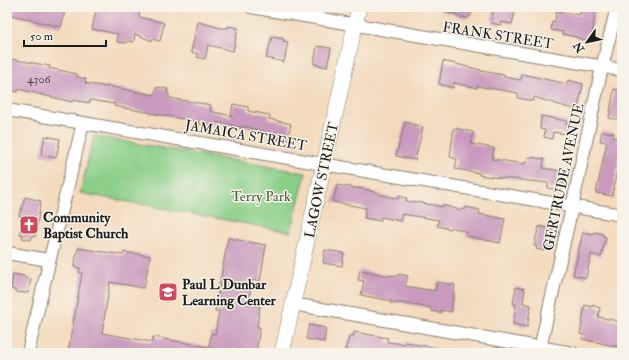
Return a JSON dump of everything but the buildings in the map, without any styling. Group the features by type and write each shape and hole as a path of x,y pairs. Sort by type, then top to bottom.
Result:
{"street":[{"name":"FRANK STREET","path":"252,7 355,26 622,70"},
{"name":"LAGOW STREET","path":"282,353 359,7"},
{"name":"GERTRUDE AVENUE","path":"540,350 602,67 617,7"},
{"name":"JAMAICA STREET","path":"7,110 622,215"},
{"path":"28,353 83,122"},
{"path":"7,252 49,260"},
{"path":"293,304 540,350 573,353"}],"green space":[{"name":"Terry Park","path":"94,136 306,173 291,232 80,193"}],"place":[{"name":"Community Baptist Church","path":"29,225"},
{"name":"Paul L Dunbar Learning Center","path":"168,292"}]}
